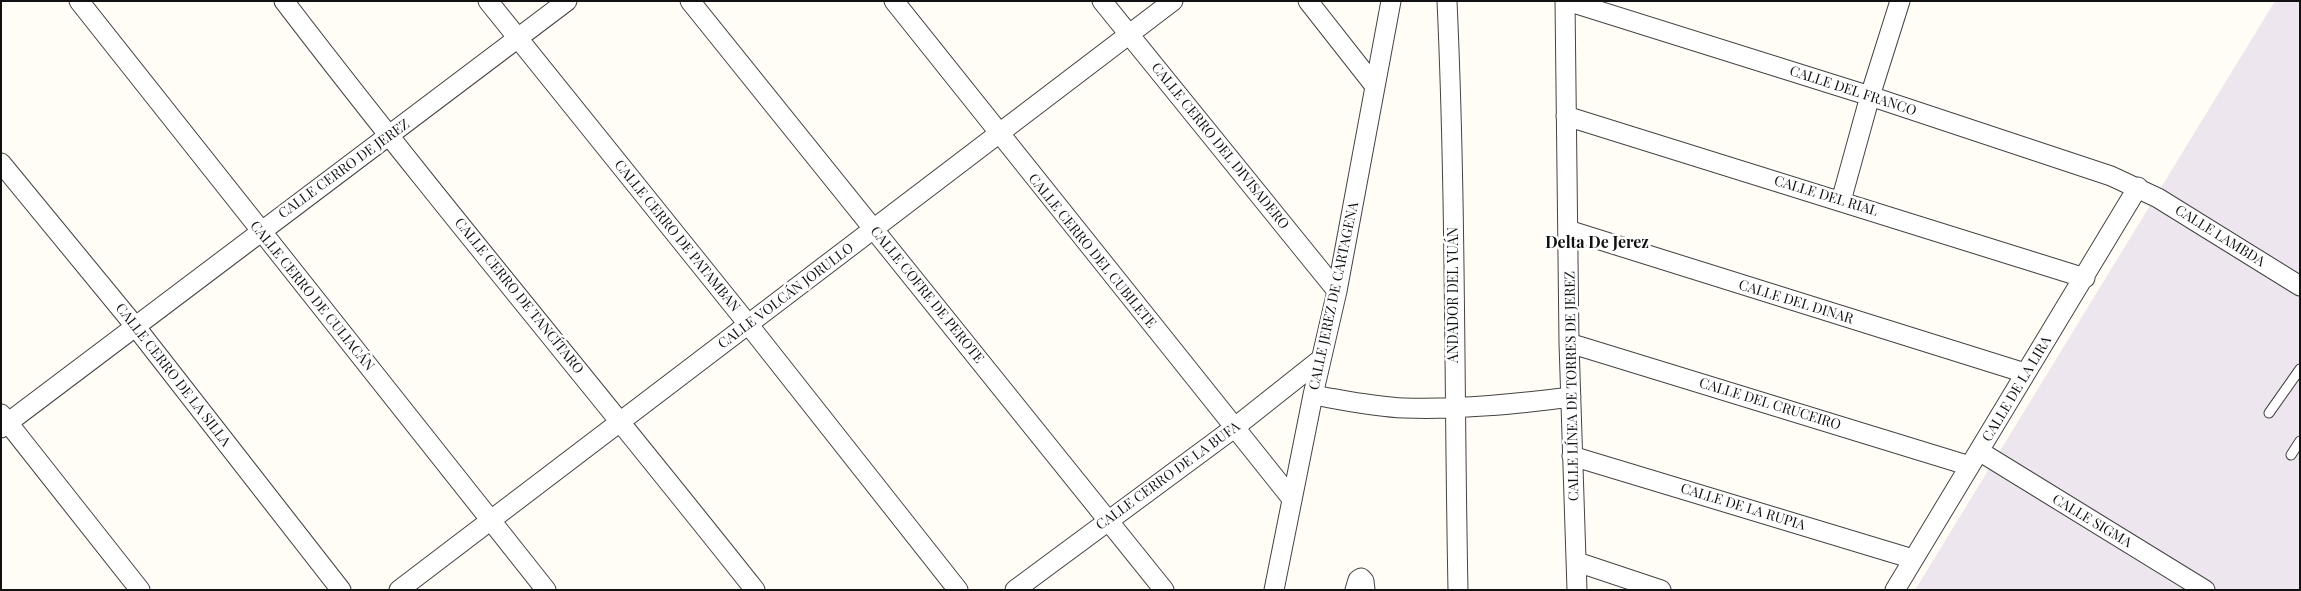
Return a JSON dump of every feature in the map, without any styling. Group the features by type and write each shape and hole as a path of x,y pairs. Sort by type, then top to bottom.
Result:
{"street":[{"name":"CALLE CERRO DE CULIACÁN","path":"79,1 260,232 546,590"},
{"name":"CALLE CERRO DE TANCÍTARO","path":"284,1 388,137 622,422 755,590"},
{"name":"CALLE CERRO DE PATAMBAN","path":"488,1 748,324 958,590"},
{"name":"CALLE CERRO DE JEREZ","path":"4,422 388,137 567,1"},
{"name":"CALLE COFRE DE PEROTE","path":"690,1 731,55 1164,590"},
{"name":"CALLE CERRO DEL CUBILETE","path":"894,1 1292,499"},
{"name":"CALLE CERRO DEL DIVISADERO","path":"1102,1 1337,291"},
{"name":"CALLE VOLCÁN JORULLO","path":"399,590 874,230 998,132 1173,1"},
{"path":"1308,1 1374,85"},
{"name":"CALLE JEREZ DE CARTAGENA","path":"1274,590 1313,395 1337,291 1391,1"},
{"name":"ANDADOR DEL YUÁN","path":"1447,1 1454,238 1454,407 1458,590"},
{"name":"CALLE DEL FRANCO","path":"1566,1 1870,96 2066,160 2138,187"},
{"name":"CALLE LÍNEA DE TORRES DE JEREZ","path":"1566,1 1569,343 1577,590"},
{"path":"1841,201 1870,96 1900,1"},
{"name":"CALLE DEL RIAL","path":"1566,116 2085,278"},
{"name":"CALLE CERRO DE LA SILLA","path":"1,163 135,326 341,590"},
{"name":"CALLE DE LA LIRA","path":"1895,590 2025,373 2085,278 2138,187"},
{"name":"CALLE LAMBDA","path":"2138,187 2300,286"},
{"name":"CALLE DEL DINAR","path":"1568,230 2025,373"},
{"name":"CALLE DEL CRUCEIRO","path":"1569,343 1974,458"},
{"name":"CALLE CERRO DE LA BUFA","path":"1015,590 1107,520 1234,428 1321,359"},
{"path":"1313,395 1364,404 1403,408 1454,407 1571,397"},
{"path":"4,422 140,590"},
{"name":"CALLE DE LA RUPIA","path":"1572,456 1913,559"},
{"name":"CALLE SIGMA","path":"1974,458 2205,590"},
{"path":"1577,562 1661,590"},
{"path":"1356,590 1358,580 1362,578 1365,590"}],"lane":[{"path":"2270,413 2300,369"},
{"path":"2290,455 2300,441"}],"shaded area":[{"path":"2275,1 2300,1 2300,590 1915,590"}],"district":[{"name":"Delta De Jerez","path":"1597,243"}]}
